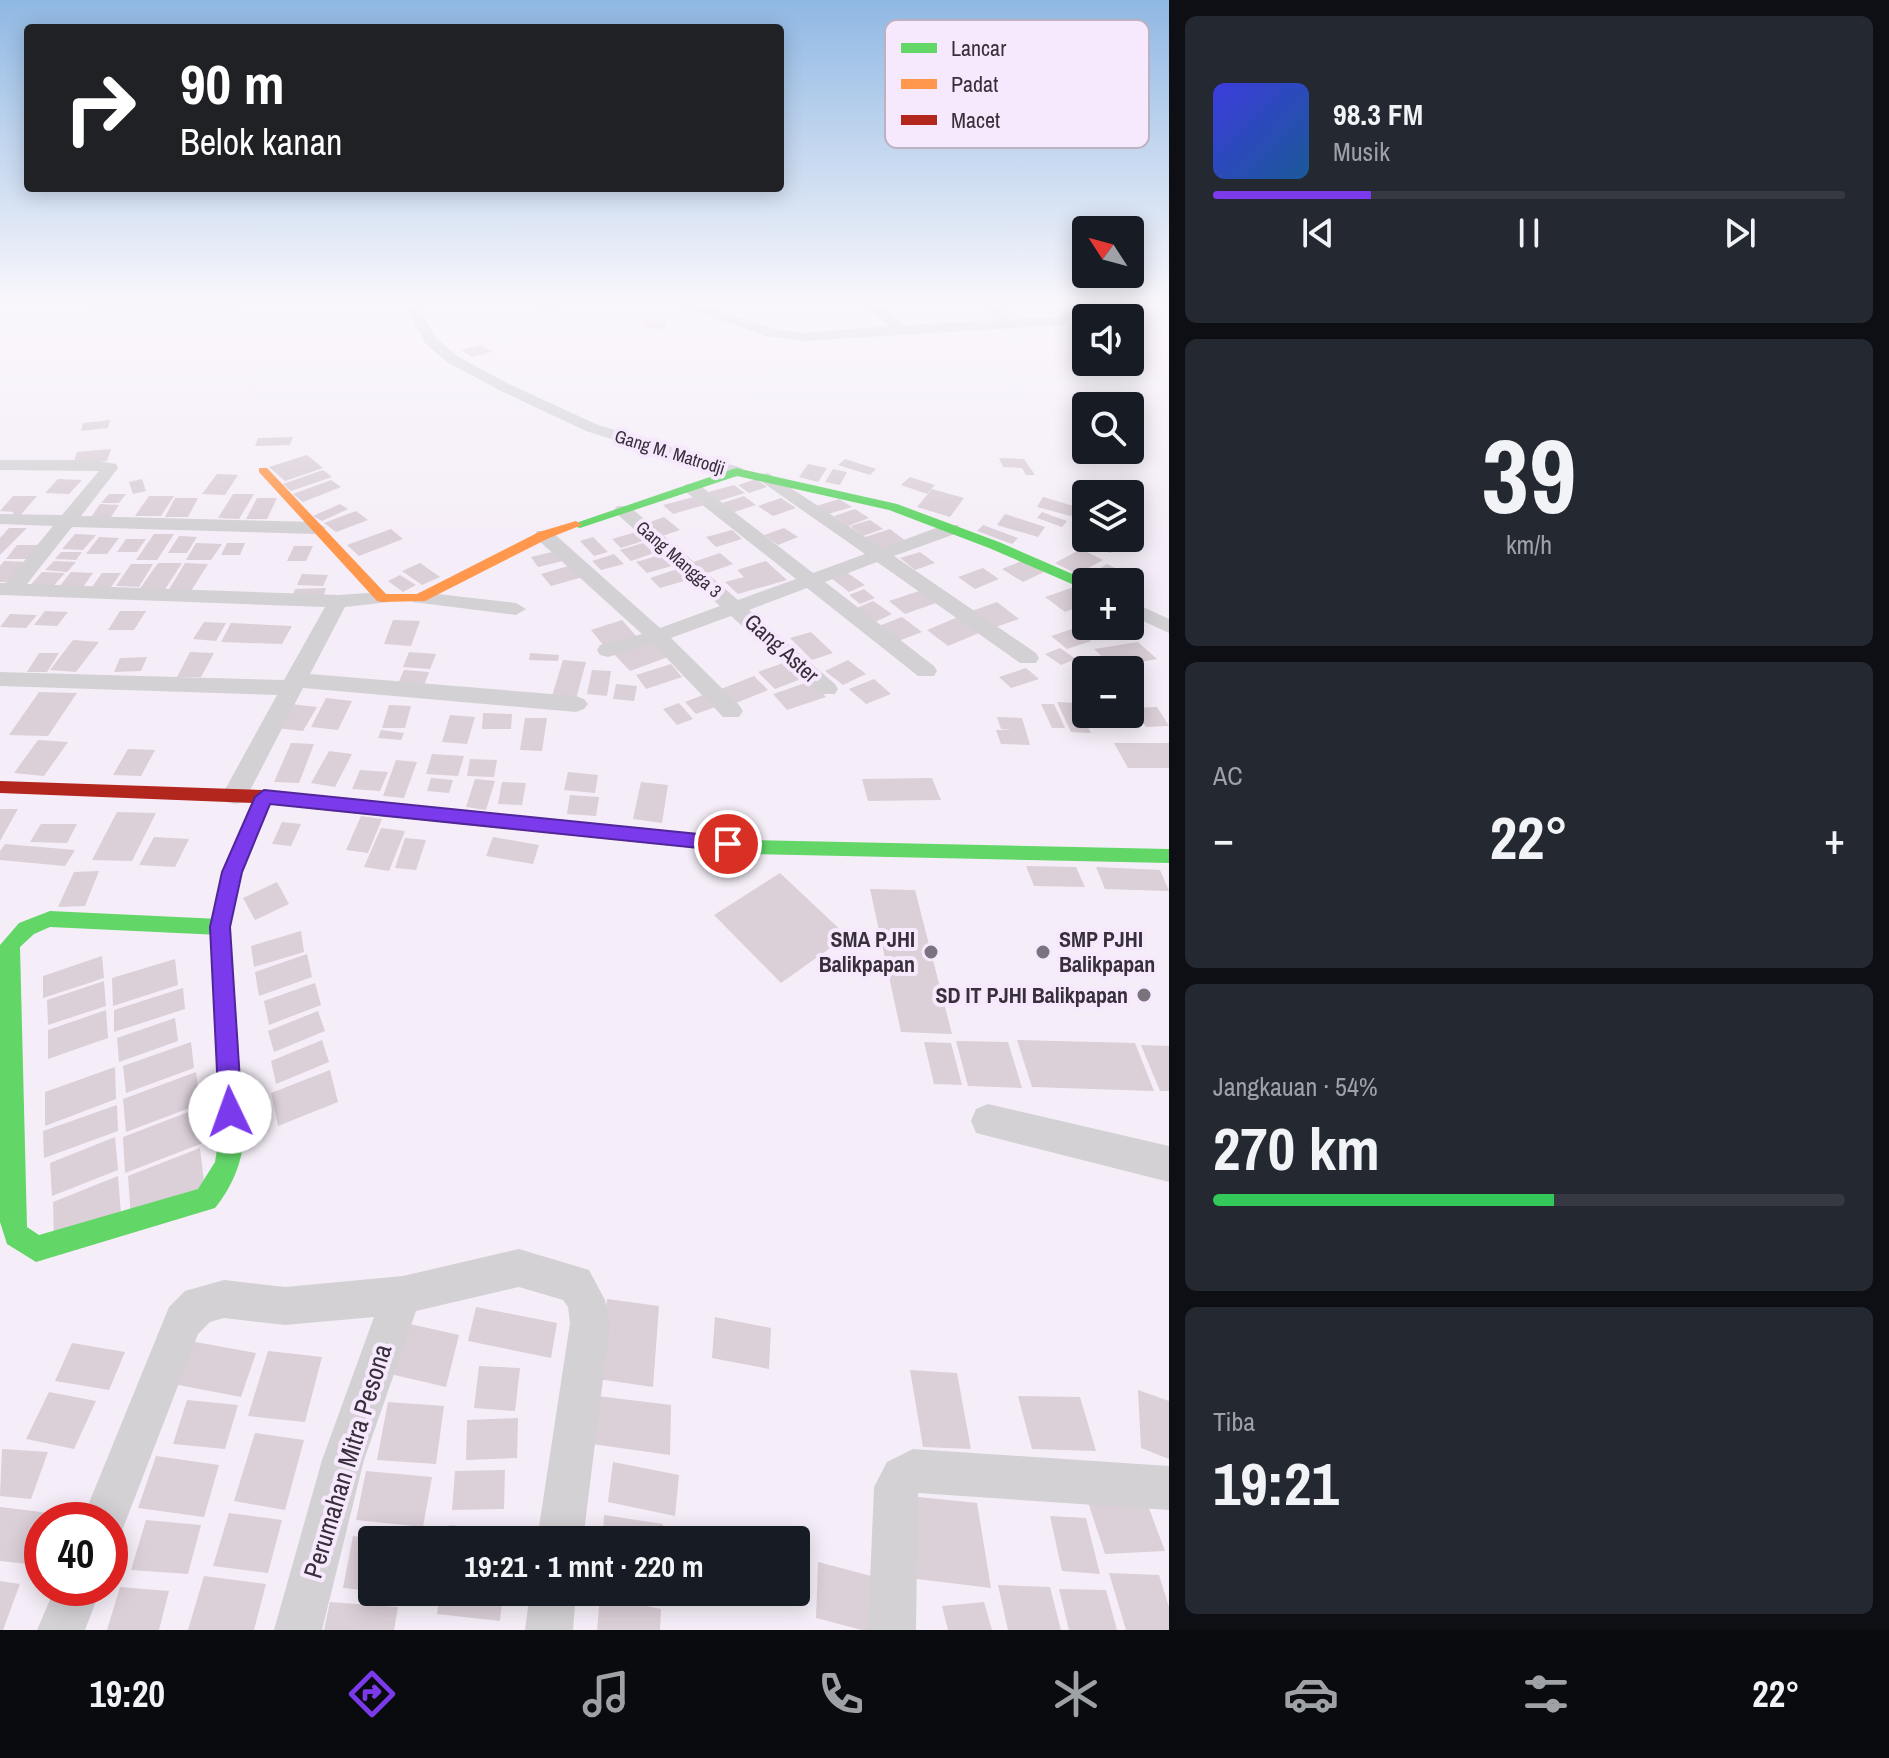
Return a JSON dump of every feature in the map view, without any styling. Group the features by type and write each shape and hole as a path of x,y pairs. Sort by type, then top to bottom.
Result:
{"street":[{"name":"Gang M. Matrodji","path":"488,378 592,428 736,472"},
{"path":"0,465 105,465 110,468 69,521 6,589"},
{"path":"263,470 382,598"},
{"path":"420,598 544,535 736,472 893,507 1072,579"},
{"path":"768,478 1028,658"},
{"path":"692,488 926,671"},
{"name":"Gang Mangga 3","path":"623,510 736,607"},
{"path":"0,519 317,528"},
{"path":"608,650 657,636 951,529"},
{"path":"544,535 657,636 731,711"},
{"path":"6,589 338,601 420,598 516,609"},
{"path":"235,795 338,601"},
{"name":"Gang Aster","path":"736,607 827,689"},
{"path":"1144,614 1169,627"},
{"path":"0,679 293,684 576,704"},
{"path":"0,787 264,797 752,847 1169,856"},
{"path":"220,927 50,919 26,926 13,937 9,947 12,1219 14,1235 22,1244 36,1249 206,1199 218,1188 232,1141 220,927 232,872 264,797"},
{"path":"988,1121 1169,1164"},
{"path":"111,1502 183,1321 199,1305 224,1299 285,1306 403,1295 519,1268 575,1284 586,1300 590,1323 562,1526"},
{"name":"Perumahan Mitra Pesona","path":"298,1630 329,1503 376,1355 403,1295"},
{"path":"892,1630 896,1487 902,1477 913,1471 973,1472 1169,1488"},
{"path":"61,1630 71,1606"},
{"path":"549,1630 552,1606"}],"building":[{"path":"110,420 108,428 81,431 83,423"},
{"path":"293,437 290,445 255,446 258,438"},
{"path":"111,449 107,461 73,464 77,452"},
{"path":"307,455 323,468 285,481 269,467"},
{"path":"999,458 1024,459 1035,475 1026,475 1022,468 1003,467"},
{"path":"845,459 876,469 870,475 838,465"},
{"path":"808,464 827,468 818,482 799,477"},
{"path":"833,469 847,472 840,485 825,482"},
{"path":"323,470 332,477 291,491 283,484"},
{"path":"217,474 238,475 225,495 202,494"},
{"path":"910,477 935,485 927,494 901,485"},
{"path":"58,479 82,480 69,494 45,493"},
{"path":"142,479 146,491 133,494 129,482"},
{"path":"756,479 767,487 749,493 738,485"},
{"path":"331,480 341,487 303,502 293,494"},
{"path":"734,485 745,493 715,502 705,493"},
{"path":"932,489 964,498 950,517 917,507"},
{"path":"109,494 126,494 119,503 101,503"},
{"path":"233,494 254,494 239,519 218,518"},
{"path":"13,496 37,496 18,518 9,518 14,512 0,511"},
{"path":"149,496 174,496 161,516 135,516"},
{"path":"744,496 756,505 731,513 719,504"},
{"path":"694,497 704,505 673,514 663,505"},
{"path":"1043,497 1072,506 1072,514 1071,516 1037,507"},
{"path":"175,498 198,498 188,517 165,517"},
{"path":"257,498 277,498 267,519 246,519"},
{"path":"781,498 796,508 773,516 758,506"},
{"path":"839,499 852,507 828,514 816,506"},
{"path":"100,504 119,505 109,520 89,520"},
{"path":"340,504 348,509 322,521 313,516"},
{"path":"855,509 869,518 848,526 834,516"},
{"path":"356,511 368,520 336,532 324,523"},
{"path":"1042,512 1067,521 1062,527 1037,518"},
{"path":"1005,514 1045,527 1038,537 997,525"},
{"path":"664,517 680,530 659,537 644,524"},
{"path":"870,520 883,529 863,536 850,526"},
{"path":"983,525 1018,538 1012,544 977,531"},
{"path":"9,528 27,528 0,555 0,538"},
{"path":"784,528 798,537 778,545 764,535"},
{"path":"391,529 403,539 359,556 347,545"},
{"path":"890,529 907,542 879,551 862,538"},
{"path":"732,530 742,539 716,547 706,537"},
{"path":"636,532 646,540 621,548 612,539"},
{"path":"75,534 96,535 83,550 62,549"},
{"path":"154,534 174,534 157,560 136,560"},
{"path":"179,536 197,537 187,553 168,553"},
{"path":"99,537 119,538 107,554 86,554"},
{"path":"593,537 608,552 594,556 580,541"},
{"path":"126,539 146,539 137,552 117,552"},
{"path":"196,543 222,544 211,560 186,560"},
{"path":"227,543 245,543 240,555 221,555"},
{"path":"643,543 654,553 631,561 620,550"},
{"path":"17,545 42,545 31,559 6,559"},
{"path":"294,546 313,546 306,561 287,561"},
{"path":"556,551 563,561 538,567 531,557"},
{"path":"61,552 82,552 76,560 55,559"},
{"path":"920,552 935,563 915,570 900,558"},
{"path":"1075,552 1087,552 1103,560 1088,568 1072,568 1072,572 1055,563"},
{"path":"720,553 733,564 702,575 690,563"},
{"path":"614,554 624,564 601,570 592,561"},
{"path":"664,554 675,565 647,573 636,562"},
{"path":"1024,560 1044,572 1023,582 1002,569"},
{"path":"4,561 27,562 10,582 0,582 0,566"},
{"path":"54,561 76,562 67,572 45,570"},
{"path":"766,561 787,580 738,594 725,582 744,577 737,570"},
{"path":"158,563 182,563 164,591 139,590"},
{"path":"185,563 208,564 191,591 168,591"},
{"path":"420,563 440,577 422,585 402,571"},
{"path":"131,564 153,564 139,587 116,586"},
{"path":"572,565 583,577 551,586 541,574"},
{"path":"680,568 691,579 660,588 650,578"},
{"path":"983,568 999,579 975,589 958,577"},
{"path":"42,572 65,573 50,590 27,589"},
{"path":"71,572 93,573 83,587 59,587"},
{"path":"846,572 865,585 849,592 831,578"},
{"path":"102,573 121,573 111,587 92,587"},
{"path":"302,574 328,575 323,586 297,585"},
{"path":"400,575 416,585 403,592 388,581"},
{"path":"326,588 323,598 292,598 295,589"},
{"path":"1072,588 1072,609 1065,612 1045,597"},
{"path":"864,589 875,598 860,604 849,595"},
{"path":"919,591 936,603 905,614 889,601"},
{"path":"873,601 892,614 871,624 852,610"},
{"path":"997,602 1019,619 990,629 969,612"},
{"path":"45,611 68,612 57,626 34,625"},
{"path":"120,611 146,611 134,630 108,630"},
{"path":"10,614 37,615 26,628 0,627"},
{"path":"902,617 922,632 896,642 876,627"},
{"path":"958,617 979,633 948,646 927,630"},
{"path":"393,620 420,621 411,646 384,644"},
{"path":"622,620 636,636 604,646 591,630"},
{"path":"204,622 226,623 216,641 193,639"},
{"path":"231,623 292,626 282,644 221,642"},
{"path":"1072,629 1072,640 1091,641 1067,649 1051,636"},
{"path":"811,632 833,653 812,660 790,638"},
{"path":"73,640 99,642 76,672 50,670"},
{"path":"652,641 668,657 630,671 614,654"},
{"path":"1138,642 1157,659 1144,661 1144,656 1101,656 1094,649"},
{"path":"1060,648 1072,656 1072,661 1061,665 1045,654"},
{"path":"190,652 214,653 201,677 177,677"},
{"path":"409,652 436,654 430,669 403,667"},
{"path":"39,653 59,653 47,672 27,672"},
{"path":"530,653 559,655 558,661 529,660"},
{"path":"147,657 141,671 114,672 120,658"},
{"path":"563,660 586,662 576,699 552,696"},
{"path":"848,660 866,674 843,685 825,671"},
{"path":"783,663 801,679 775,689 758,672"},
{"path":"671,664 682,677 646,689 636,675"},
{"path":"1026,668 1039,679 1011,688 999,677"},
{"path":"404,670 429,672 423,688 397,686"},
{"path":"592,670 611,671 607,696 587,694"},
{"path":"754,676 768,690 736,703 721,689"},
{"path":"874,679 891,694 866,704 849,689"},
{"path":"811,681 826,697 787,710 773,694"},
{"path":"616,684 637,686 634,701 613,699"},
{"path":"39,692 77,693 48,736 9,735"},
{"path":"703,695 715,707 696,714 685,702"},
{"path":"326,698 352,701 338,730 311,727"},
{"path":"1057,702 1072,703 1072,728 1088,728 1091,733 1071,732"},
{"path":"679,703 693,719 677,725 663,709"},
{"path":"291,704 317,707 303,731 276,728"},
{"path":"1041,704 1054,704 1065,728 1052,728"},
{"path":"389,705 411,706 405,728 382,728"},
{"path":"1157,707 1169,726 1146,727 1144,708"},
{"path":"483,713 512,714 511,729 482,729"},
{"path":"450,715 475,717 467,744 442,742"},
{"path":"997,717 1022,718 1030,745 1001,744 996,730 1012,730 1001,729"},
{"path":"525,718 547,718 542,751 520,750"},
{"path":"381,730 404,733 401,740 378,738"},
{"path":"38,740 68,742 44,776 14,773"},
{"path":"291,743 314,744 299,783 274,782"},
{"path":"1114,743 1169,743 1169,768 1128,768"},
{"path":"128,749 155,750 141,776 113,775"},
{"path":"329,751 352,754 335,787 311,783"},
{"path":"432,754 464,756 458,776 426,774"},
{"path":"470,759 497,760 494,777 467,776"},
{"path":"396,760 417,762 404,798 383,796"},
{"path":"360,770 388,772 380,791 352,789"},
{"path":"568,772 598,775 595,793 564,790"},
{"path":"431,778 453,780 449,793 427,791"},
{"path":"932,778 941,800 868,801 862,779"},
{"path":"475,779 495,781 486,810 466,807"},
{"path":"502,782 526,783 522,805 498,804"},
{"path":"641,782 668,785 662,823 633,819"},
{"path":"570,795 599,797 596,816 567,814"},
{"path":"0,809 18,809 0,841"},
{"path":"117,812 156,813 132,861 92,860"},
{"path":"361,816 382,819 368,853 346,850"},
{"path":"282,822 301,824 291,846 272,844"},
{"path":"41,824 77,824 67,843 30,842"},
{"path":"381,828 405,831 389,871 364,867"},
{"path":"154,837 189,839 175,867 139,865"},
{"path":"493,837 539,845 533,864 486,856"},
{"path":"405,838 426,840 416,870 395,868"},
{"path":"5,844 75,850 65,866 0,860 0,851"},
{"path":"1026,866 1076,867 1085,887 1034,886"},
{"path":"1096,867 1160,870 1169,891 1105,889"},
{"path":"99,871 85,906 58,907 74,872"},
{"path":"780,873 847,936 781,983 714,915"},
{"path":"277,882 289,904 255,920 243,898"},
{"path":"870,889 915,890 952,1034 901,1032"},
{"path":"301,931 304,952 254,967 251,946"},
{"path":"307,954 312,977 259,996 255,972"},
{"path":"102,956 104,978 43,998 43,976"},
{"path":"175,959 178,985 113,1006 112,978"},
{"path":"104,981 106,1006 48,1025 47,1000"},
{"path":"315,983 321,1005 269,1025 264,1001"},
{"path":"183,988 185,1009 114,1032 114,1010"},
{"path":"106,1010 108,1038 48,1059 48,1030"},
{"path":"318,1011 325,1031 274,1052 268,1031"},
{"path":"175,1018 178,1041 119,1062 117,1038"},
{"path":"322,1040 329,1062 276,1084 271,1061"},
{"path":"1017,1040 1135,1043 1154,1091 1032,1087"},
{"path":"956,1041 1008,1042 1022,1088 968,1086"},
{"path":"191,1042 194,1068 126,1093 123,1066"},
{"path":"924,1042 951,1043 962,1085 934,1084"},
{"path":"1141,1045 1169,1046 1169,1091 1160,1091"},
{"path":"115,1067 116,1099 45,1126 45,1092"},
{"path":"330,1070 338,1102 278,1126 271,1093"},
{"path":"196,1072 200,1104 126,1132 123,1099"},
{"path":"117,1105 118,1131 44,1158 43,1131"},
{"path":"199,1108 203,1143 125,1173 123,1137"},
{"path":"115,1137 118,1170 52,1196 50,1163"},
{"path":"200,1148 205,1190 131,1219 128,1176"},
{"path":"118,1176 121,1214 54,1241 53,1202"},
{"path":"607,1299 659,1306 653,1387 598,1379"},
{"path":"476,1307 557,1323 551,1358 468,1341"},
{"path":"715,1317 771,1328 769,1369 712,1358"},
{"path":"401,1322 459,1335 446,1387 386,1373"},
{"path":"190,1341 256,1353 241,1397 173,1384"},
{"path":"72,1343 125,1352 109,1390 55,1381"},
{"path":"268,1351 322,1357 305,1422 248,1416"},
{"path":"479,1366 520,1368 515,1411 474,1408"},
{"path":"910,1370 957,1373 971,1449 923,1447"},
{"path":"1138,1390 1169,1401 1169,1459 1141,1448"},
{"path":"49,1392 96,1401 74,1449 26,1439"},
{"path":"597,1396 671,1405 670,1455 592,1444"},
{"path":"1018,1396 1080,1397 1096,1451 1032,1449"},
{"path":"187,1400 238,1405 225,1449 173,1444"},
{"path":"388,1402 444,1406 436,1464 377,1460"},
{"path":"518,1418 517,1458 466,1460 467,1420"},
{"path":"255,1433 304,1440 285,1510 234,1501"},
{"path":"2,1449 48,1452 31,1499 0,1496"},
{"path":"156,1456 219,1465 204,1517 138,1508"},
{"path":"613,1462 679,1475 675,1516 608,1502"},
{"path":"505,1470 504,1509 452,1510 455,1471"},
{"path":"366,1471 432,1477 423,1526 356,1520"},
{"path":"899,1495 977,1503 991,1588 909,1578"},
{"path":"1145,1498 1165,1551 1105,1554 1088,1502"},
{"path":"0,1507 24,1510 24,1563 0,1561"},
{"path":"229,1513 282,1520 268,1573 213,1566"},
{"path":"604,1515 663,1524 663,1526 604,1526"},
{"path":"1050,1516 1086,1518 1100,1574 1062,1571"},
{"path":"146,1520 201,1525 188,1574 131,1570"},
{"path":"353,1536 358,1537 358,1590 343,1588"},
{"path":"818,1562 875,1577 875,1630 862,1630 816,1618"},
{"path":"1109,1573 1159,1575 1169,1607 1169,1630 1126,1630"},
{"path":"204,1576 266,1584 254,1630 188,1630"},
{"path":"0,1581 20,1584 3,1630 0,1630"},
{"path":"998,1585 1050,1587 1061,1630 1008,1630"},
{"path":"128,1588 169,1591 159,1630 107,1630 114,1606 128,1606"},
{"path":"1059,1589 1106,1590 1117,1630 1069,1630"},
{"path":"330,1602 398,1607 394,1630 324,1630"},
{"path":"984,1602 992,1630 948,1630 942,1606"},
{"path":"438,1606 502,1606 500,1621 437,1614"},
{"path":"599,1606 661,1609 660,1630 597,1630"}],"traffic: fast":[{"path":"576,525 736,472 893,507 1072,579"},
{"path":"635,835 752,847 1169,856"},
{"path":"220,927 50,919 26,928 9,947 12,1219 16,1235 36,1249 206,1199 219,1181 227,1162 231,1119"}],"traffic: slow":[{"path":"263,470 382,598 420,598 544,535 576,525"},
{"path":"322,803 635,835"}],"traffic: jam":[{"path":"0,787 264,797 322,803"},
{"path":"231,1119 220,927 232,872 264,797"}],"place":[{"name":"SMA PJHI Balikpapan","path":"931,952"},
{"name":"SMP PJHI Balikpapan","path":"1043,952"},
{"name":"SD IT PJHI Balikpapan","path":"1144,995"}],"route":[{"path":"230,1112 220,927 232,872 264,797 498,818 728,844"}]}
